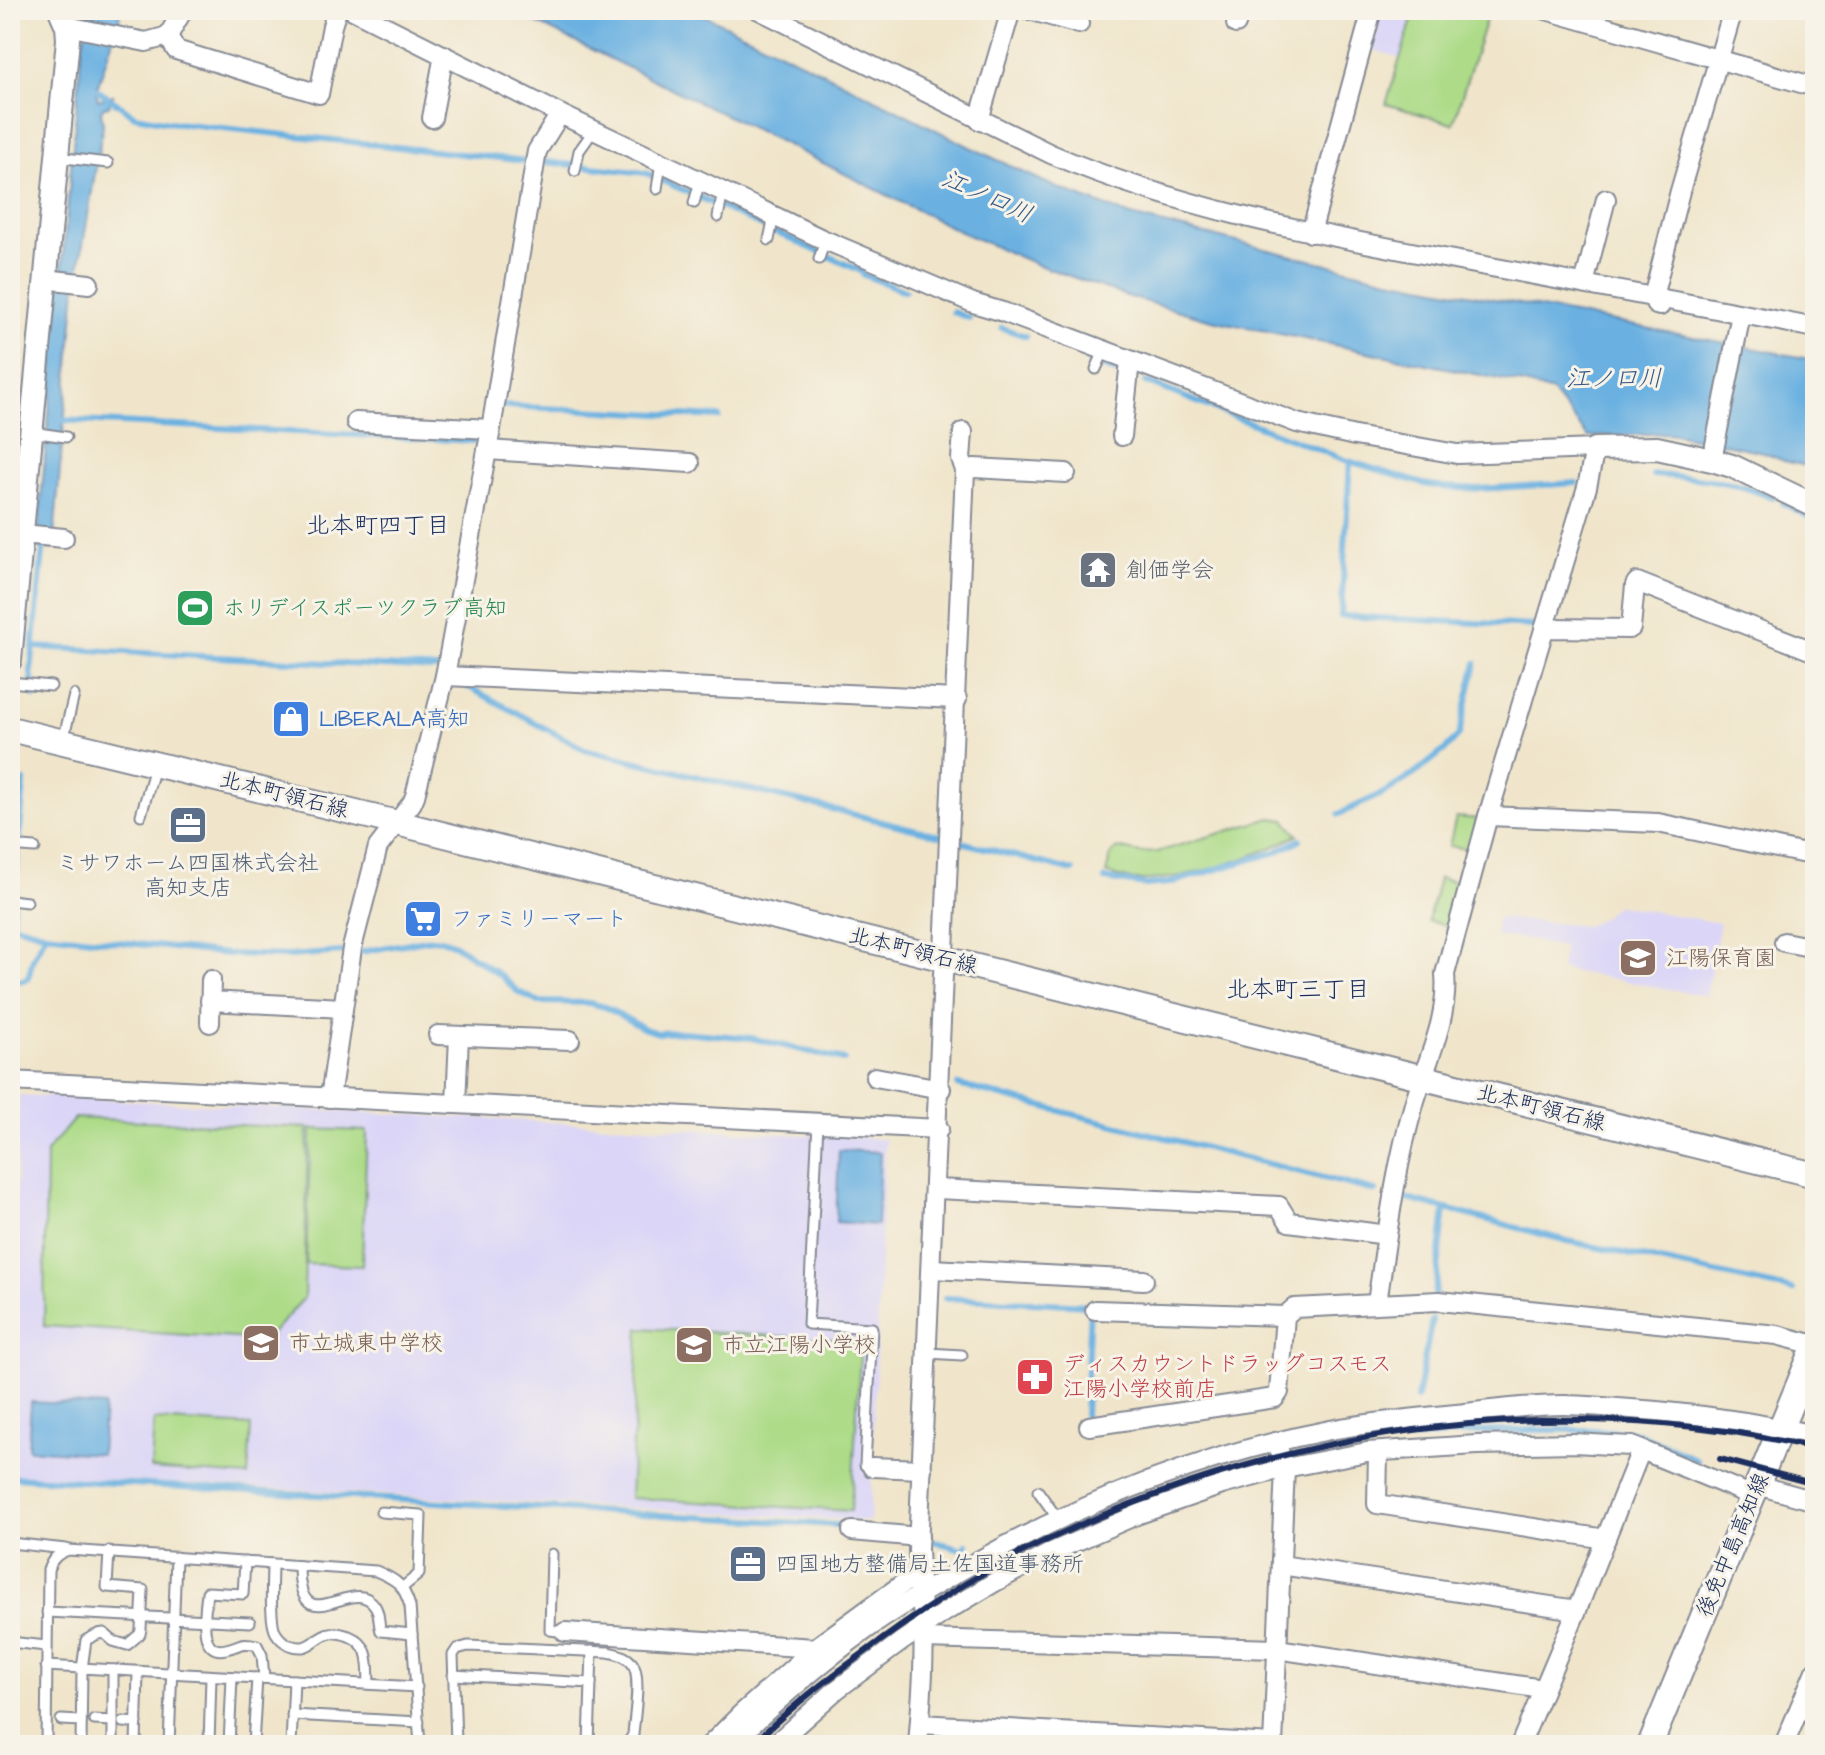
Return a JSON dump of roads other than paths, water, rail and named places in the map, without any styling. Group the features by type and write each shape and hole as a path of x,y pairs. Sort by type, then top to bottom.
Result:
{"main road":[{"name":"北本町領石線","path":"10,729 1815,1175"},
{"name":"後免中島高知線","path":"1650,1745 1781,1428 1805,1398 1815,1345"}],"street":[{"path":"10,660 28,535 62,158 70,22 146,42 168,36 183,10"},
{"path":"168,36 176,50 319,94 337,10"},
{"path":"353,10 560,114 825,240 973,303 1297,423 1457,454 1657,448 1714,453 1732,466 1815,506"},
{"path":"759,10 1051,154 1121,182 1199,206 1311,233 1815,328"},
{"path":"979,120 1011,10"},
{"path":"1029,10 1079,24"},
{"path":"1311,233 1372,10"},
{"path":"1546,10 1815,87"},
{"path":"1733,10 1680,191 1653,297 1656,305 1738,331 1815,339"},
{"path":"432,118 444,55"},
{"path":"330,1098 352,948 378,847 415,796 445,676 491,429 537,151 560,114"},
{"path":"1584,284 1606,199"},
{"path":"50,280 89,284"},
{"path":"1714,453 1738,331"},
{"path":"1122,436 1130,361"},
{"path":"356,422 491,429"},
{"path":"918,1745 924,1633 919,1537 957,699 965,470 961,459 963,432"},
{"path":"1377,1303 1393,1187 1414,1104 1447,997 1445,974 1488,816 1587,487 1595,449"},
{"path":"487,450 690,463"},
{"path":"965,470 1066,473"},
{"path":"28,535 64,538"},
{"path":"1544,629 1631,628 1637,582 1815,652"},
{"path":"445,676 957,699"},
{"path":"1488,816 1658,823 1815,856"},
{"path":"1784,942 1815,948"},
{"path":"210,1023 211,980"},
{"path":"210,1001 343,1008"},
{"path":"438,1035 570,1040"},
{"path":"456,1104 459,1036"},
{"path":"875,1077 941,1089"},
{"path":"16,1082 939,1129"},
{"path":"937,1189 1279,1206 1289,1222 1387,1235"},
{"path":"932,1269 1144,1280"},
{"path":"1095,1310 1285,1316 1294,1308 1439,1301 1777,1335 1815,1345"},
{"path":"1089,1426 1275,1398 1279,1392 1285,1316"},
{"path":"730,1745 778,1700 920,1588 1058,1519 1145,1482 1276,1442 1379,1422 1564,1405 1673,1412 1745,1421 1815,1435"},
{"path":"920,1724 1113,1740 1273,1744 1285,1468 1276,1442"},
{"path":"924,1633 948,1610 995,1582 1054,1551 1139,1514 1222,1485 1285,1468 1367,1452 1477,1445 1574,1443 1632,1446 1755,1491 1815,1501"},
{"path":"1520,1745 1641,1450"},
{"path":"1378,1453 1377,1504 1606,1539"},
{"path":"872,1467 922,1469"},
{"path":"852,1531 919,1537"},
{"path":"1281,1565 1577,1610"},
{"path":"710,1745 815,1648 908,1580 920,1588"},
{"path":"565,1632 815,1648"},
{"path":"774,1745 836,1690 902,1641 924,1633 1277,1649 1543,1689"},
{"path":"1784,1745 1807,1709 1815,1671"}],"lane":[{"path":"575,171 583,145 594,130"},
{"path":"62,158 108,163"},
{"path":"657,189 661,162"},
{"path":"694,203 700,181"},
{"path":"718,217 723,192"},
{"path":"769,240 774,216"},
{"path":"819,259 825,240"},
{"path":"1096,369 1104,351"},
{"path":"37,433 66,437"},
{"path":"10,682 51,686"},
{"path":"63,741 74,695"},
{"path":"141,815 156,764"},
{"path":"10,846 35,848"},
{"path":"10,900 27,902"},
{"path":"818,1123 808,1324 872,1328 865,1465 872,1467"},
{"path":"928,1353 962,1355"},
{"path":"1038,1491 1058,1519"},
{"path":"381,1512 421,1515 419,1574 403,1587"},
{"path":"10,1543 68,1550 376,1571 394,1578 403,1587 410,1606 420,1745"},
{"path":"46,1745 48,1570 60,1552 68,1550"},
{"path":"81,1745 82,1669 86,1640 104,1633 113,1641 127,1645 140,1634 143,1590 107,1587 109,1551"},
{"path":"552,1554 550,1630 565,1632"},
{"path":"169,1745 176,1557"},
{"path":"245,1562 243,1594 207,1592 204,1633 215,1649 243,1643 259,1648 262,1655 253,1745"},
{"path":"272,1564 273,1623 276,1633 286,1643 298,1647 310,1645 333,1632 358,1640 365,1648 369,1684"},
{"path":"299,1566 301,1591 310,1602 320,1605 358,1595 368,1598 375,1606 381,1631 412,1634"},
{"path":"47,1612 250,1622"},
{"path":"10,1642 46,1646"},
{"path":"500,1745 456,1744 453,1655 457,1649 468,1646 622,1655 633,1664 637,1676 633,1735 624,1745"},
{"path":"589,1745 592,1651"},
{"path":"46,1666 417,1687"},
{"path":"113,1670 118,1722 113,1745"},
{"path":"136,1745 138,1672"},
{"path":"453,1675 591,1683"},
{"path":"209,1745 211,1676"},
{"path":"229,1745 232,1677"},
{"path":"291,1745 294,1680"},
{"path":"292,1715 419,1722"},
{"path":"61,1720 81,1721"},
{"path":"94,1720 137,1723"}],"water":[{"path":"87,10 116,10 120,16 96,92 98,100 113,95 109,106 101,111 103,125 76,287 53,549 38,547 39,523 82,46 90,13"},
{"name":"江ノ口川","path":"510,10 694,10 970,147 1055,187 1131,216 1384,278 1815,360 1815,468 1759,451 1669,433 1588,437 1552,392 1212,320 1129,297 1038,265 963,233"},
{"path":"839,1150 880,1152 877,1225 836,1222"},
{"path":"31,1402 104,1406 101,1454 28,1449"}],"waterway":[{"path":"93,87 135,116 168,122 526,161"},
{"path":"546,162 646,173 864,275 905,291"},
{"path":"953,312 969,318"},
{"path":"1002,328 1026,336"},
{"path":"1087,360 1119,373"},
{"path":"1146,382 1345,460 1424,484 1477,489 1576,483"},
{"path":"505,406 719,417"},
{"path":"59,420 475,441"},
{"path":"1350,461 1341,616 1535,626"},
{"path":"1653,475 1729,483 1773,498"},
{"path":"1783,503 1815,520"},
{"path":"35,697 31,672 44,541"},
{"path":"34,647 437,669"},
{"path":"1339,814 1384,793 1416,773 1459,735 1476,663"},
{"path":"463,684 584,749 942,836"},
{"path":"10,1016 12,924 24,781"},
{"path":"1105,879 1146,885 1170,883 1276,852 1300,840"},
{"path":"961,842 1073,871"},
{"path":"12,924 46,934"},
{"path":"11,982 28,979 33,958 46,934 228,954 289,956 342,952"},
{"path":"361,952 431,939 443,940 501,976 517,991 539,1002 589,1003 605,1007 658,1033 751,1038 844,1060"},
{"path":"10,1084 10,1116"},
{"path":"958,1085 1375,1191"},
{"path":"1400,1197 1568,1241 1793,1290"},
{"path":"1435,1295 1445,1209"},
{"path":"945,1298 1090,1305 1085,1416"},
{"path":"1417,1398 1432,1320"},
{"path":"1414,1437 1533,1430 1638,1433 1697,1460"},
{"path":"10,1477 851,1526"},
{"path":"934,1541 965,1550 967,1544"}],"railway":[{"path":"752,1745 801,1701 877,1643 948,1594 998,1565 1102,1516 1211,1476 1267,1460 1381,1435 1439,1427 1553,1420 1641,1422 1698,1428 1748,1434 1815,1448"},
{"path":"1720,1459 1815,1484"}],"place":[{"name":"創価学会","path":"1098,570"},
{"name":"ホリデイスポーツクラブ高知","path":"195,608"},
{"name":"LIBERALA高知","path":"291,719"},
{"name":"ミサワホーム四国株式会社 高知支店","path":"188,825"},
{"name":"ファミリーマート","path":"423,919"},
{"name":"江陽保育園","path":"1638,958"},
{"name":"市立城東中学校","path":"261,1343"},
{"name":"市立江陽小学校","path":"694,1345"},
{"name":"ディスカウントドラッグコスモス 江陽小学校前店","path":"1035,1377"},
{"name":"四国地方整備局土佐国道事務所","path":"748,1564"}],"district":[{"name":"北本町四丁目","path":"378,526"},
{"name":"北本町三丁目","path":"1298,990"}]}
